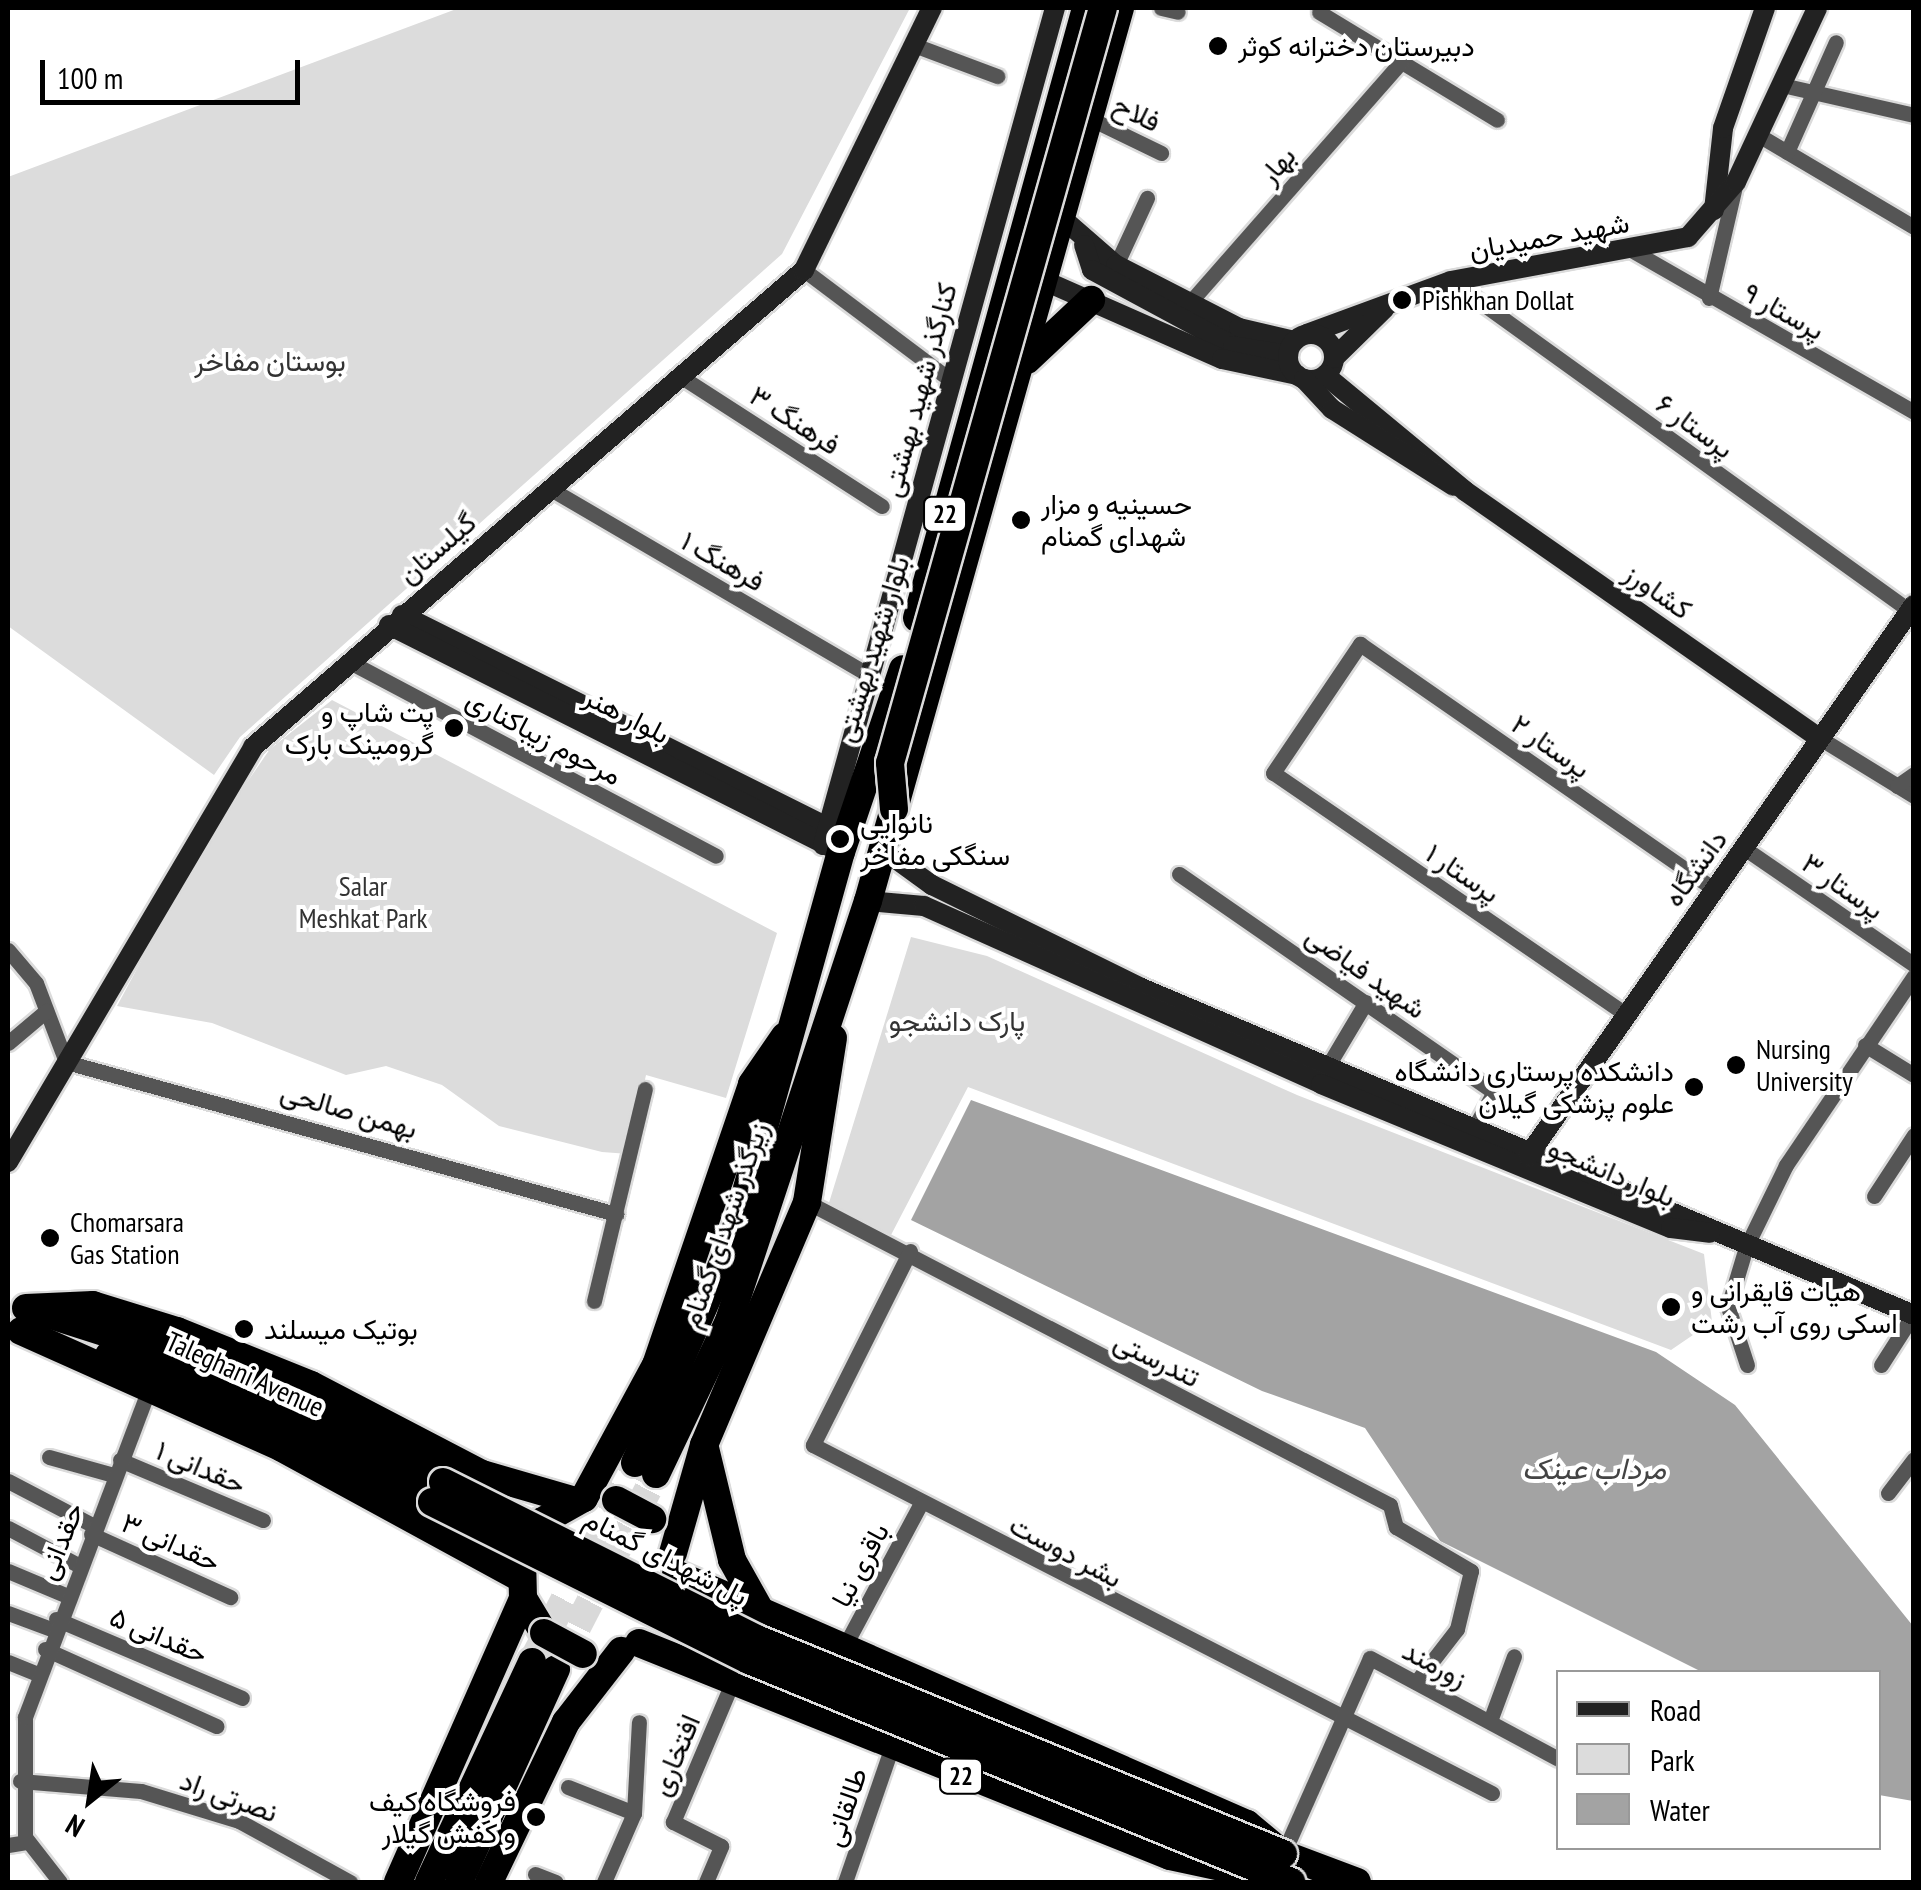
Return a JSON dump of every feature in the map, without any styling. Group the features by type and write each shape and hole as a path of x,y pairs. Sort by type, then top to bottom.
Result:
{"highway":[{"name":"بلوار شهید بهشتی","path":"797,1018 835,840 896,692 1086,8"},
{"path":"894,809 890,763 1104,8"},
{"name":"22","path":"630,1647 667,1613 704,1444 808,1202 837,990 868,901 1120,8"},
{"path":"1014,270 1046,281"},
{"path":"1020,370 1090,300"},
{"name":"زیرگذر شهدای گمنام","path":"797,1018 732,1242 646,1469 729,1320 837,990"},
{"name":"22","path":"797,1018 752,1084 682,1301 580,1500 529,1538 521,1588 544,1632 583,1654 630,1647 734,1678 892,1749 1170,1856 1292,1882"},
{"path":"24,1320 93,1305 212,1343 482,1474 580,1500 616,1500 652,1519 675,1563"},
{"path":"24,1320 149,1388 451,1534 521,1588 398,1882"},
{"name":"پل شهدای گمنام","path":"24,1320 238,1376 759,1640 1283,1854"},
{"name":"پل شهدای گمنام","path":"24,1320 229,1396 749,1660 1292,1882"},
{"path":"704,1444 732,1560 765,1620 741,1624 726,1643 734,1678"},
{"path":"451,1534 482,1474"},
{"name":"22","path":"675,1563 765,1620 1247,1824 1283,1854 1358,1882"},
{"path":"489,1882 566,1722 630,1647"},
{"path":"429,1882 544,1666 459,1882"},
{"path":"861,1736 858,1697 880,1678 899,1676"}],"street":[{"name":"گیلستان","path":"8,1162 253,747 395,620 804,270 932,8"},
{"name":"کنارگذر شهید بهشتی","path":"835,840 872,677 950,379 1055,8"},
{"path":"1161,8 1178,12"},
{"path":"1714,217 1724,128 1765,8"},
{"path":"1714,217 1760,136 1816,8"},
{"path":"1319,12 1497,120"},
{"path":"1787,152 1836,42"},
{"path":"914,45 997,76"},
{"name":"بهار","path":"1192,301 1400,62"},
{"path":"1782,85 1914,115"},
{"name":"فلاح","path":"1091,119 1161,153"},
{"path":"1760,136 1914,227"},
{"path":"1709,298 1736,182"},
{"path":"1116,265 1147,198"},
{"name":"شهید حمیدیان","path":"1307,360 1390,304 1452,281 1688,237 1714,217"},
{"path":"1063,220 1084,245 1116,265 1307,360"},
{"path":"1084,245 1092,270 1233,346 1307,360"},
{"name":"پرستار ۹","path":"1632,250 1709,298 1914,412"},
{"path":"804,270 950,379"},
{"path":"1046,281 1222,359 1307,360"},
{"name":"پرستار ۶","path":"1452,281 1912,610"},
{"name":"شهید حمیدیان","path":"1307,360 1390,304"},
{"name":"کشاورز","path":"1307,360 1465,490 1818,737"},
{"name":"فرهنگ ۳","path":"680,376 882,506"},
{"name":"فرهنگ ۱","path":"549,488 872,677"},
{"name":"دانشگاه","path":"1528,1156 1818,737 1912,610"},
{"name":"بلوار هنر","path":"395,620 835,840"},
{"name":"پرستار ۱","path":"1360,644 1273,773 1624,1013"},
{"name":"پرستار ۲","path":"1360,644 1714,889"},
{"name":"مرحوم زیباکناری","path":"348,661 716,856"},
{"path":"1818,737 1914,796"},
{"path":"1898,786 1914,774"},
{"name":"پرستار ۳","path":"1744,848 1914,964"},
{"name":"بلوار دانشجو","path":"882,849 932,886 1156,1004 1320,1084 1674,1206 1712,1233 1913,1314"},
{"name":"شهید فیاضی","path":"1179,874 1494,1092 1477,1123"},
{"path":"924,906 921,890 932,886"},
{"name":"بلوار دانشجو","path":"868,901 924,906 1156,1004 1329,1064 1477,1123 1528,1156"},
{"path":"8,950 46,1011 66,1062"},
{"path":"1747,1365 1728,1307 1746,1246 1786,1164 1914,976"},
{"path":"1320,1084 1366,1002"},
{"path":"8,1043 46,1011"},
{"path":"1865,1045 1914,1075"},
{"name":"بهمن صالحی","path":"66,1062 616,1214"},
{"path":"594,1300 645,1089"},
{"path":"1874,1196 1914,1135"},
{"name":"تندرستی","path":"808,1202 910,1251 1090,1354 1390,1505 1396,1526 1471,1571 1457,1629 1416,1682"},
{"name":"بشر دوست","path":"910,1251 813,1445 1337,1719 1492,1793"},
{"path":"1880,1364 1913,1314"},
{"name":"حقدانی","path":"28,1842 20,1781 38,1674 65,1595 149,1388"},
{"name":"حقدانی ۱","path":"49,1457 117,1468 263,1520"},
{"path":"1888,1493 1914,1459"},
{"name":"حقدانی ۳","path":"8,1481 93,1530 230,1596"},
{"name":"باقری نیا","path":"842,1652 922,1502"},
{"path":"8,1528 78,1565"},
{"path":"8,1570 65,1595"},
{"name":"حقدانی ۵","path":"8,1613 54,1624 242,1698"},
{"path":"45,1649 216,1726"},
{"path":"1490,1721 1514,1656"},
{"name":"زورمند","path":"1283,1854 1337,1719 1370,1658 1556,1759"},
{"path":"8,1662 38,1674"},
{"name":"افتخاری","path":"706,1882 721,1846 674,1822 734,1678"},
{"path":"604,1882 634,1813 639,1722"},
{"name":"طالقانی","path":"845,1882 892,1749"},
{"name":"نصرتی راد","path":"20,1781 140,1791 239,1821 350,1882"},
{"path":"568,1788 634,1813"},
{"path":"8,1845 28,1842 58,1882"},
{"path":"535,1874 556,1882"}],"green space":[{"name":"بوستان مفاخر","path":"459,8 910,8 782,254 240,737 214,775 8,626 8,177"},
{"name":"Salar Meshkat Park","path":"332,700 777,933 726,1098 646,1075 629,1154 602,1152 499,1126 442,1085 386,1066 346,1075 212,1023 117,1006 203,846 270,749"},
{"name":"پارک دانشجو","path":"911,937 987,956 1297,1095 1704,1254 1712,1322 1671,1350 968,1087 891,1235 828,1206"}],"water":[{"name":"مرداب عینک","path":"971,1100 1656,1352 1735,1405 1913,1626 1913,1801 1881,1795 1881,1670 1698,1670 1440,1541 1365,1428 1262,1391 911,1220"}],"tunnel":[{"path":"532,1662 635,1463"},
{"path":"558,1664 656,1474"}],"place":[{"name":"دبیرستان دخترانه کوثر","path":"1218,46"},
{"name":"Pishkhan Dollat","path":"1402,300"},
{"name":"حسینیه و مزار شهدای گمنام","path":"1021,520"},
{"name":"پت شاپ و گرومینک بارک","path":"454,728"},
{"name":"نانوایی سنگکی مفاخر","path":"840,839"},
{"name":"Nursing University","path":"1736,1065"},
{"name":"دانشکده پرستاری دانشگاه علوم پزشکی گیلان","path":"1694,1087"},
{"name":"Chomarsara Gas Station","path":"50,1238"},
{"name":"هیات قایقرانی و اسکی روی آب رشت","path":"1671,1307"},
{"name":"بوتیک میسلند","path":"244,1329"},
{"name":"فروشگاه کیف و کفش گیلار","path":"536,1817"}]}
